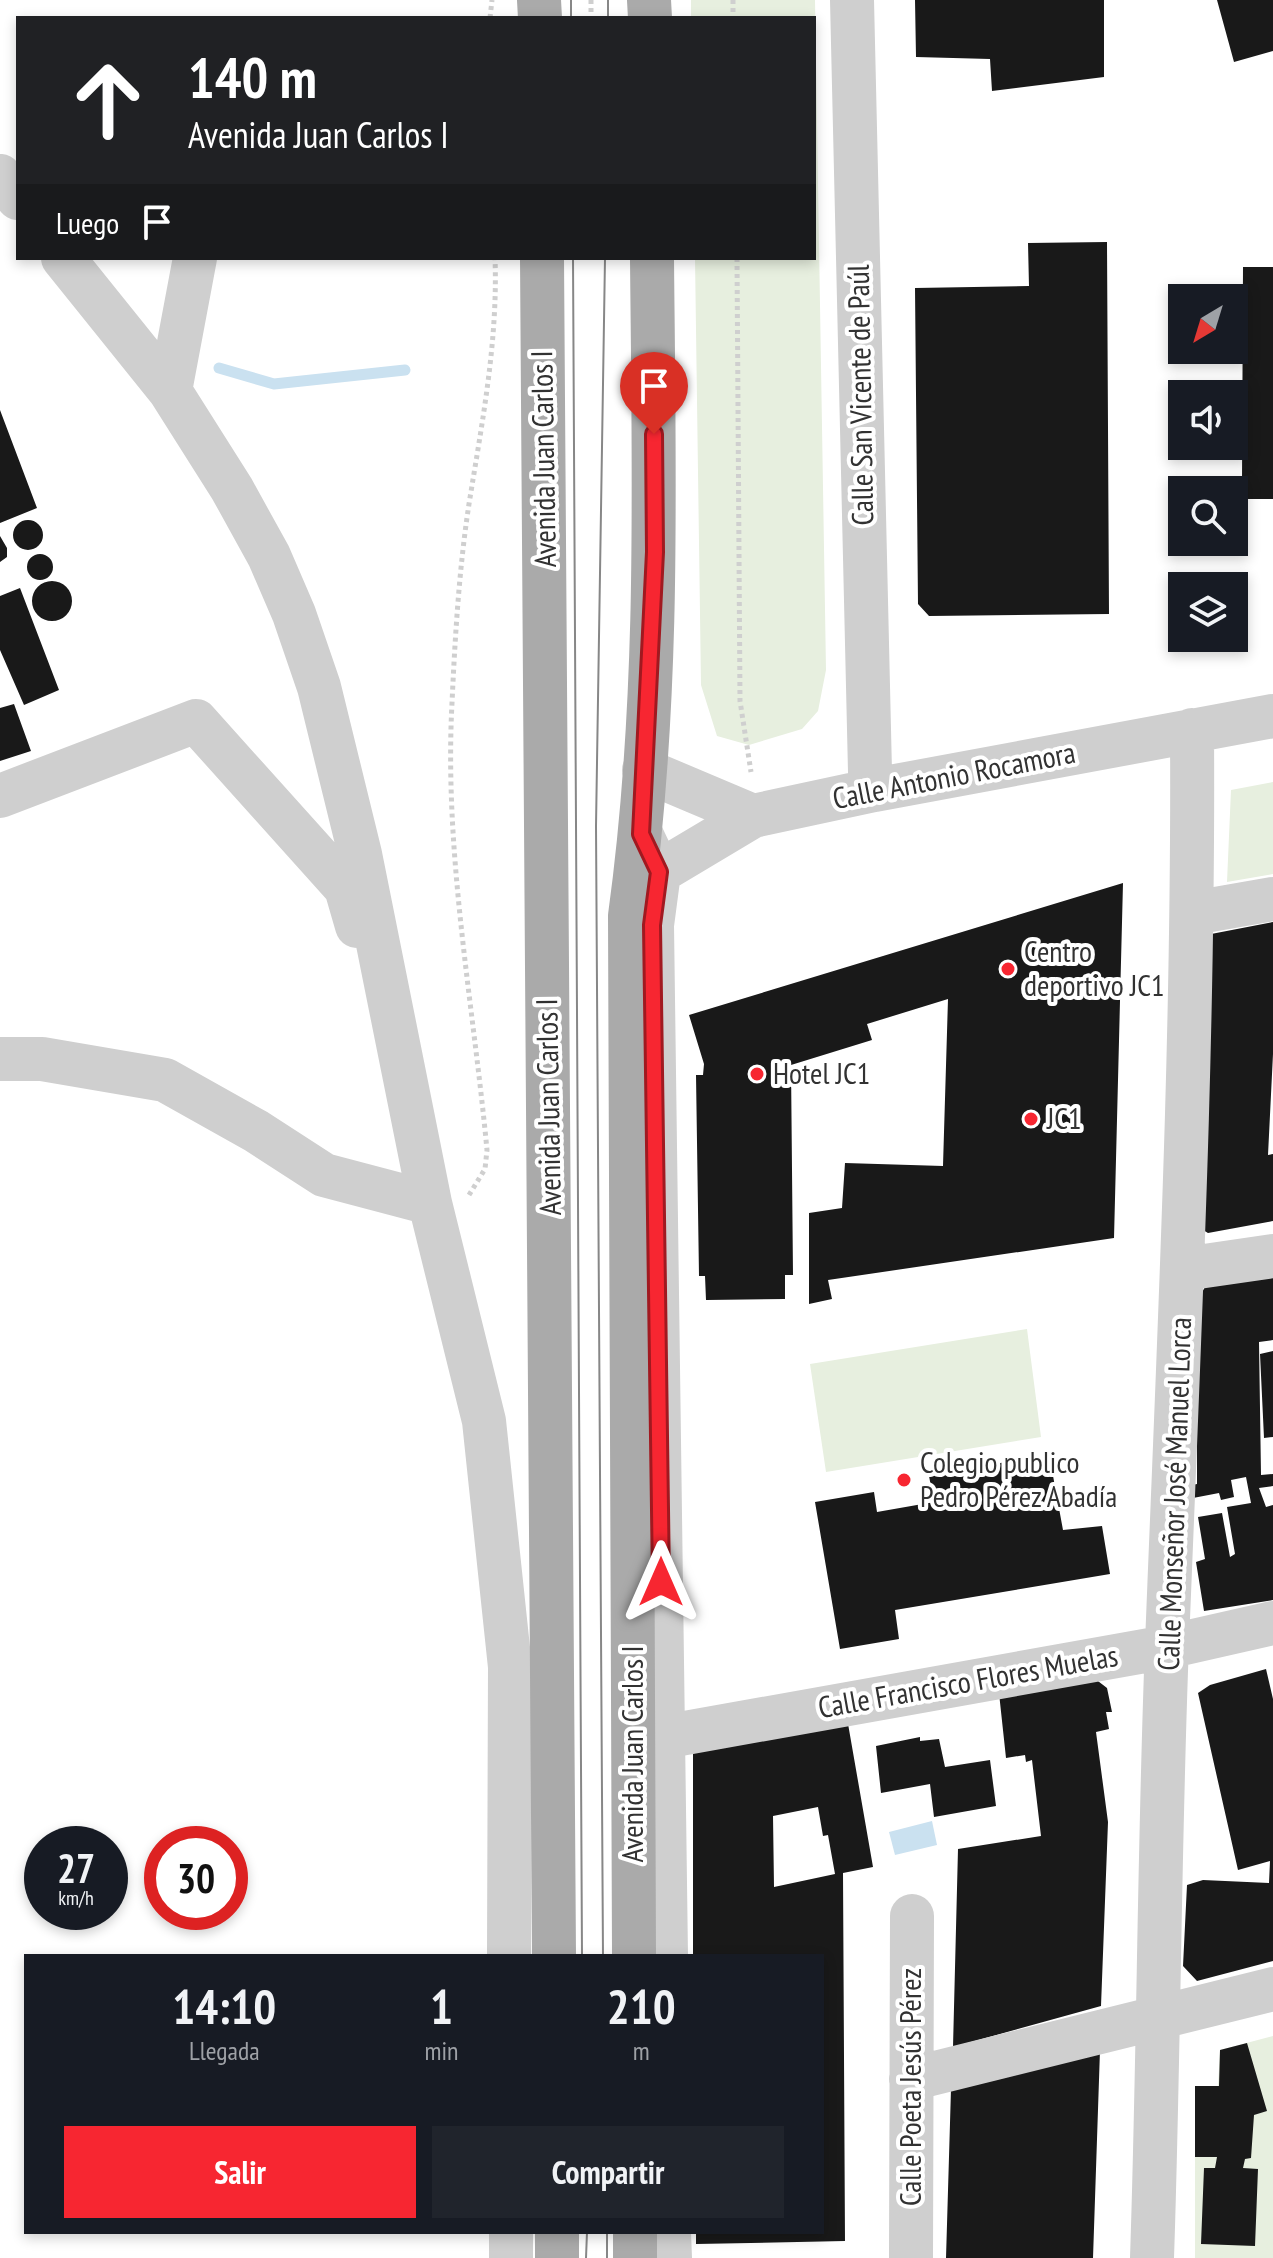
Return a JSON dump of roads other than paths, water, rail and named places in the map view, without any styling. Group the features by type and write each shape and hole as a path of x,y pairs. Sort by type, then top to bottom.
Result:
{"main road":[{"name":"Avenida Juan Carlos I","path":"542,260 554,1954"},
{"name":"Avenida Juan Carlos I","path":"634,1954 630,916 641,834 655,552 652,260"},
{"path":"557,2234 557,2258"},
{"path":"635,2234 635,2258"}],"street":[{"name":"Calle San Vicente de Paúl","path":"852,0 870,772 874,790"},
{"path":"0,176 16,196"},
{"path":"65,260 170,391 232,489 269,556 294,614 319,687 343,781 430,1203 484,1421 510,1667 509,1954"},
{"path":"170,391 195,260"},
{"name":"Calle Antonio Rocamora","path":"659,872 753,816 874,790 1273,716"},
{"path":"0,796 196,721 346,888 361,938 380,962"},
{"name":"Calle Monseñor José Manuel Lorca","path":"1152,2258 1161,2020 1167,1647 1184,1269 1193,913 1192,730"},
{"path":"644,770 753,816"},
{"path":"641,834 659,872 652,925 666,1954"},
{"path":"630,916 659,872"},
{"path":"1193,913 1273,899"},
{"path":"0,1059 42,1059 165,1080 256,1131 324,1175 430,1203"},
{"path":"1184,1269 1273,1256"},
{"name":"Calle Francisco Flores Muelas","path":"663,1737 1167,1647 1273,1623"},
{"name":"Calle Poeta Jesús Pérez","path":"911,2258 912,1916"},
{"path":"911,2079 1161,2020 1273,1989"},
{"path":"511,2234 511,2258"},
{"path":"669,2234 670,2258"}],"water":[{"path":"932,1821 937,1845 895,1855 889,1832"}],"waterway":[{"path":"219,368 274,384 405,370"}],"tram line":[{"path":"571,0 571,16"},
{"path":"608,0 608,16"},
{"path":"573,260 582,1954"},
{"path":"603,1954 596,826 605,260"},
{"path":"586,2258 587,2234"},
{"path":"607,2234 607,2258"}],"place":[{"name":"Centro deportivo JC1","path":"1008,969"},
{"name":"Hotel JC1","path":"757,1074"},
{"name":"JC1","path":"1031,1119"},
{"name":"Colegio publico Pedro Pérez Abadía","path":"904,1480"}]}
